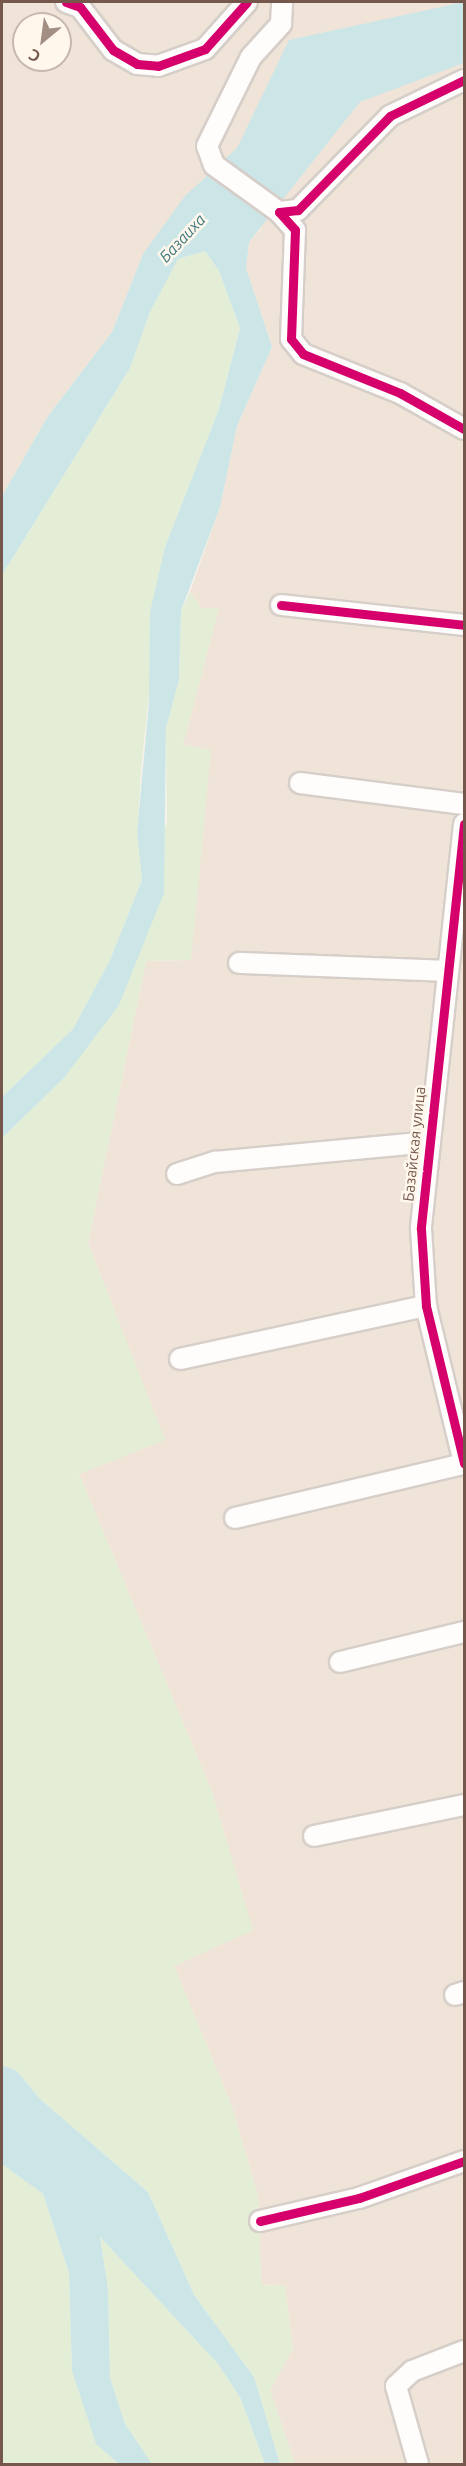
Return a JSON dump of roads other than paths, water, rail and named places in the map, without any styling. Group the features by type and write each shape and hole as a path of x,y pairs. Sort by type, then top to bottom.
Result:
{"street":[{"path":"66,2 80,7 113,50 137,64 158,66 205,50 247,2"},
{"path":"282,2 281,24 251,57 207,146 214,165 279,212 295,230 291,339 297,346 465,429"},
{"path":"279,212 298,210 390,116 465,80"},
{"path":"281,605 465,625"},
{"path":"300,783 465,804"},
{"name":"Базайская улица","path":"465,824 446,971 421,1229 426,1306 465,1463"},
{"path":"239,963 446,971"},
{"path":"177,1174 215,1162 430,1142"},
{"path":"180,1359 426,1306"},
{"path":"235,1518 465,1463"},
{"path":"340,1662 465,1632"},
{"path":"314,1836 465,1805"},
{"path":"260,2221 359,2198 465,2161"},
{"path":"416,2463 396,2386 412,2371 465,2351"}],"water":[{"name":"Базаиха","path":"464,2 464,63 360,102 249,242 246,268 272,347 237,426 220,507 181,611 179,680 166,728 164,893 119,1005 64,1078 2,1138 2,1097 73,1029 110,960 142,880 137,832 149,703 150,612 165,547 219,409 240,328 219,271 205,251 178,259 150,312 130,368 2,575 2,496 48,416 112,332 143,254 185,196 237,148 289,40"},
{"path":"2,2065 17,2071 40,2099 148,2192 194,2295 254,2377 280,2464 265,2464 240,2397 218,2364 100,2237 108,2288 110,2378 125,2424 152,2464 119,2464 96,2444 72,2371 69,2273 43,2194 2,2164"}]}
